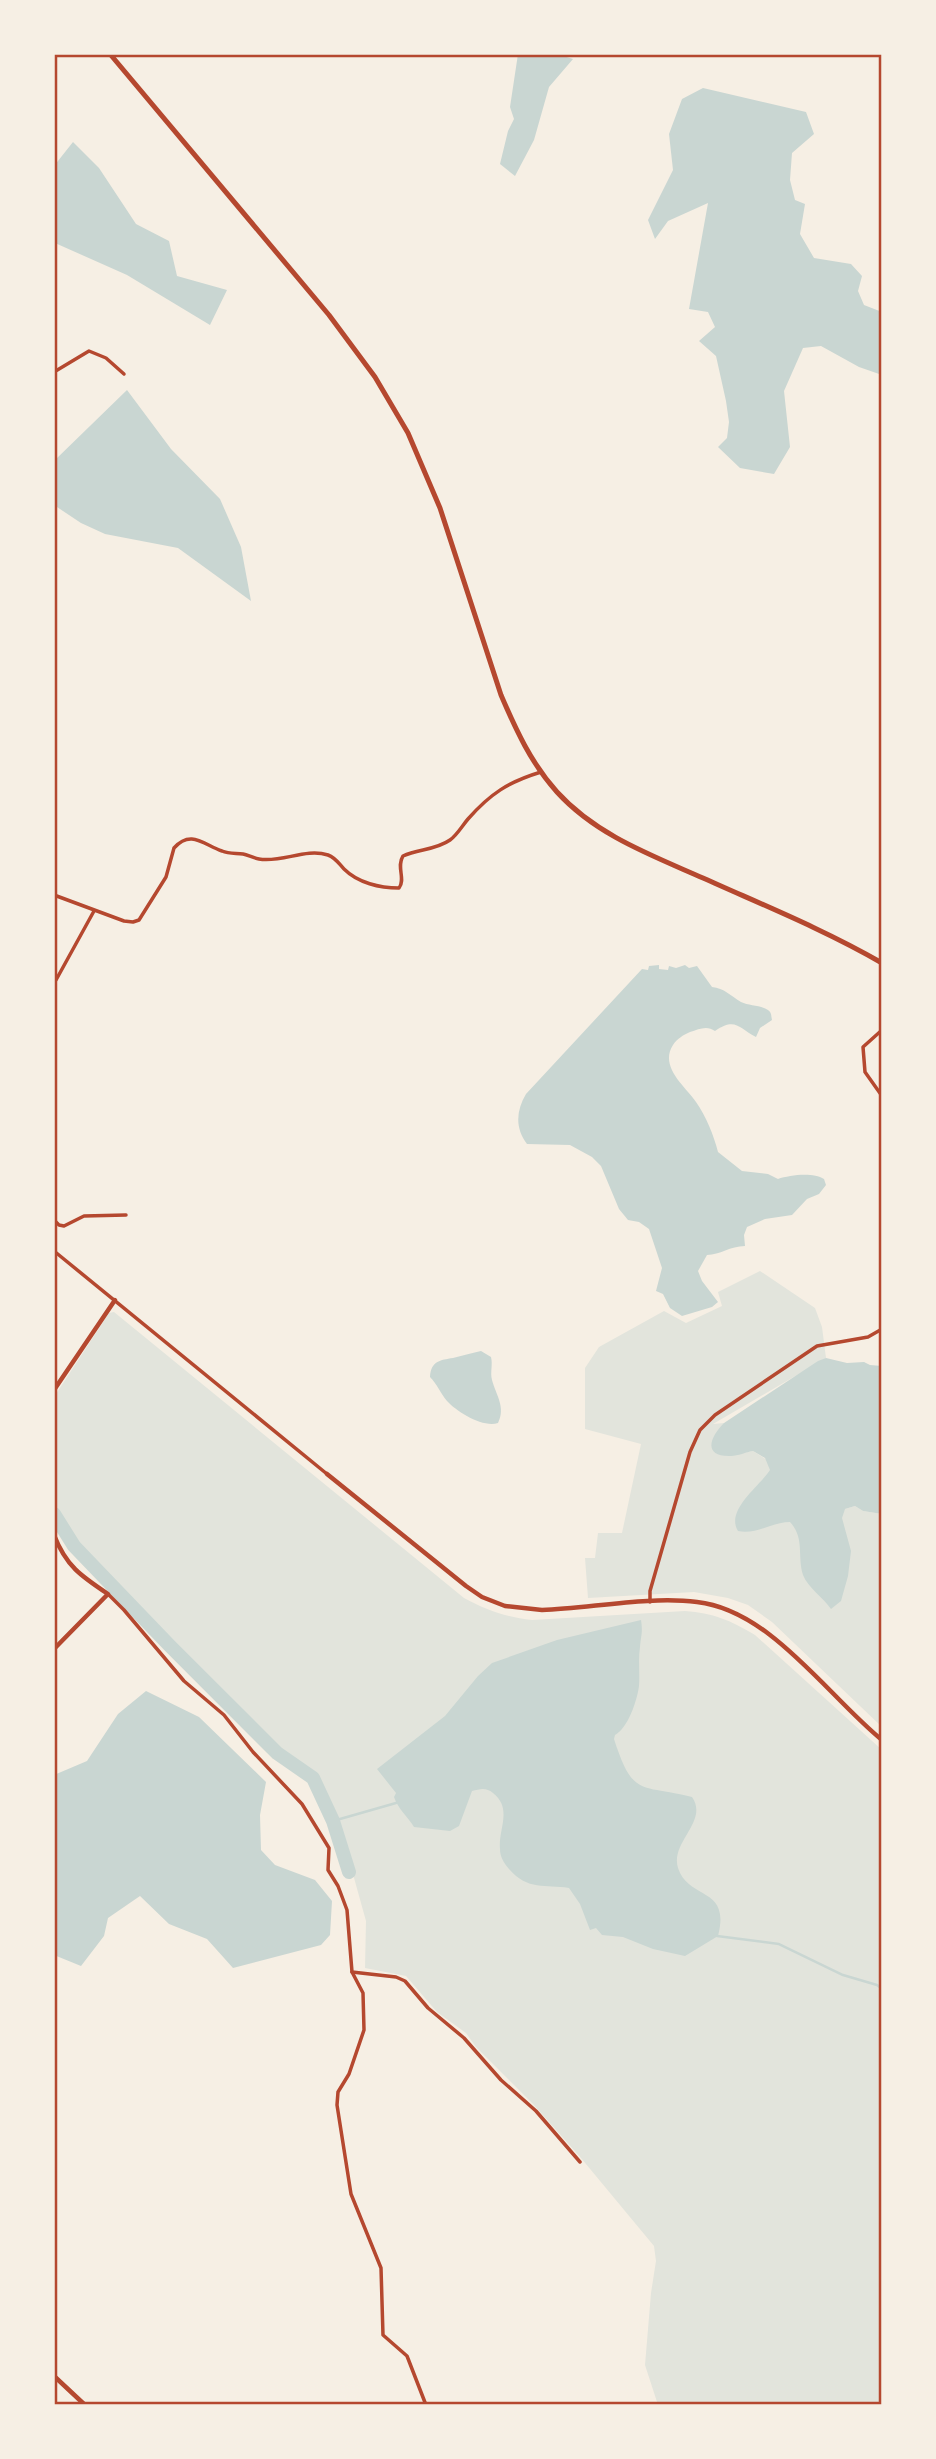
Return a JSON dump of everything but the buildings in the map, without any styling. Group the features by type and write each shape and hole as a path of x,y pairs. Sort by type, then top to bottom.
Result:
{"main road":[{"path":"110,54 329,315 375,377 402,422 440,508 505,705 529,756 541,772 578,812 627,845 821,930 882,962"}],"street":[{"path":"54,372 89,351 106,358 124,374"},
{"path":"54,895 124,920 139,920 166,877 174,848 190,838 225,853 243,854 259,859 326,854 361,880 377,886 399,888 403,856 431,849 451,839 501,788 515,780 541,772"},
{"path":"56,980 94,911"},
{"path":"882,1030 863,1047 865,1072 882,1096"},
{"path":"54,1220 58,1225 64,1226 84,1216 126,1215"},
{"path":"54,1251 466,1587 494,1602 519,1609 542,1610 685,1601 710,1604 752,1621 769,1633 882,1740"},
{"path":"54,1390 115,1300"},
{"path":"650,1602 650,1591 690,1452 700,1430 715,1415 817,1346 868,1337 882,1329"},
{"path":"54,1535 61,1554 71,1566 108,1594 184,1681 224,1715 253,1752 302,1804 329,1848 328,1870 338,1886 347,1910 352,1972 363,1993 365,2015 361,2042 337,2099 348,2183 380,2268 383,2334 407,2356 426,2405"},
{"path":"54,1649 108,1594"},
{"path":"352,1972 396,1977 405,1981 428,2008 464,2038 501,2080 536,2111 580,2162"},
{"path":"54,2376 85,2405"}],"shaded area":[{"path":"518,54 557,54 573,59 549,87 534,140 515,176 500,164 508,131 514,119 510,107"},
{"path":"703,88 806,112 814,134 792,153 790,180 795,200 805,204 800,234 814,258 851,264 862,276 858,291 864,305 882,312 882,375 859,367 821,346 803,348 784,391 790,447 774,474 740,468 718,447 727,438 729,422 726,401 716,356 699,341 715,327 708,312 689,309 708,203 668,221 655,239 648,220 673,170 669,134 682,99"},
{"path":"73,142 99,168 136,224 169,241 177,276 227,290 210,325 127,275 55,243 54,166"},
{"path":"127,390 171,449 220,499 241,547 251,601 178,548 105,534 81,523 54,505 54,461"},
{"path":"659,965 659,969 668,970 669,966 697,966 712,987 741,1002 765,1008 771,1013 772,1020 760,1028 756,1037 732,1024 715,1031 703,1028 690,1032 680,1037 673,1045 669,1061 671,1068 703,1113 718,1152 742,1171 768,1174 778,1179 814,1175 824,1179 826,1185 819,1194 807,1199 792,1215 765,1219 747,1227 744,1235 745,1246 707,1255 698,1271 718,1302 712,1307 682,1316 670,1308 663,1294 656,1291 662,1268 649,1229 639,1222 628,1220 619,1209 601,1166 592,1157 570,1145 527,1144 520,1132 518,1119 526,1094 642,969 648,970 649,966"},
{"path":"760,1271 815,1308 822,1327 826,1358 713,1424 724,1423 743,1453 753,1451 845,1509 855,1506 863,1511 882,1514 882,1727 772,1622 748,1605 728,1598 694,1592 588,1598 585,1558 595,1558 598,1533 622,1533 641,1444 585,1429 585,1368 599,1347 664,1311 686,1323 722,1306 718,1292"},
{"path":"114,1312 464,1598 496,1612 532,1620 685,1611 721,1618 755,1635 882,1750 882,2405 658,2405 645,2365 656,2261 654,2246 581,2158 533,2104 476,2047 466,2033 437,2012 406,1976 365,1968 366,1921 341,1831 315,1776 278,1751 76,1544 54,1509 54,1397 109,1313"},
{"path":"481,1351 491,1357 492,1380 501,1406 498,1423 478,1421 457,1410 430,1377 437,1362"},
{"path":"826,1358 882,1366 882,1514 863,1511 855,1506 845,1509 842,1518 851,1551 848,1576 841,1601 831,1609 803,1575 798,1534 790,1522 751,1531 738,1531 735,1523 740,1507 770,1470 765,1458 753,1451 734,1456 722,1455 712,1450 711,1445 715,1434 724,1423"},
{"path":"641,1620 638,1692 628,1720 614,1739 633,1780 649,1788 692,1797 696,1806 693,1823 679,1849 678,1868 691,1886 714,1901 719,1909 720,1920 718,1936 685,1956 653,1949 623,1937 602,1935 596,1928 590,1930 580,1904 569,1888 530,1884 516,1876 501,1855 502,1806 490,1791 472,1791 459,1826 450,1831 414,1827 396,1801 396,1793 377,1769 445,1716 492,1663 557,1640"},
{"path":"146,1691 199,1717 266,1782 260,1815 261,1850 275,1865 315,1880 332,1901 330,1935 321,1945 233,1968 207,1939 169,1924 140,1896 108,1918 104,1936 81,1966 54,1955 54,1775 87,1761 118,1714"}],"waterway":[{"path":"54,1514 74,1546 170,1646 277,1753 313,1778 333,1821 349,1872"},
{"path":"333,1821 396,1803"},
{"path":"717,1936 779,1944 843,1975 882,1989"}]}
